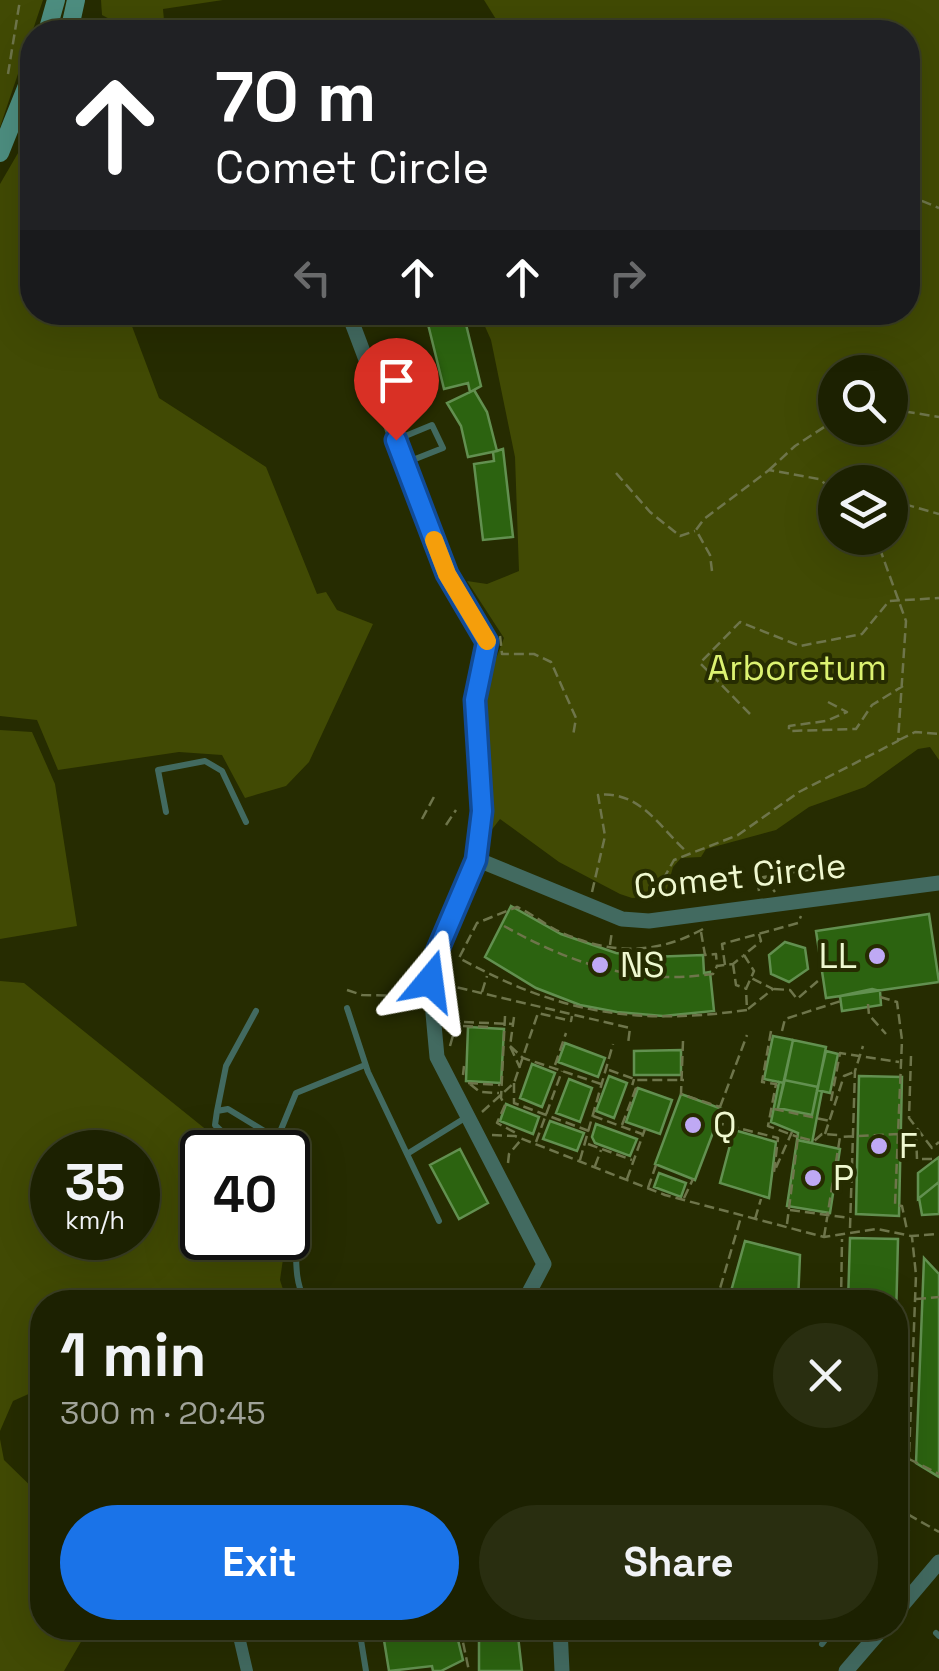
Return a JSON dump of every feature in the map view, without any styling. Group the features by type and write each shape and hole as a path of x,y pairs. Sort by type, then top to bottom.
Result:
{"main road":[{"path":"0,155 20,104"},
{"path":"0,155 11,148 20,132"}],"street":[{"path":"353,325 447,574 487,642 475,700 482,811 476,860 436,954 429,998 436,1057 471,1116 544,1264 530,1290"},
{"name":"Comet Circle","path":"476,860 622,919 649,921 939,883"},
{"path":"908,1599 939,1562"},
{"path":"240,1640 246,1671"},
{"path":"561,1640 562,1671"},
{"path":"846,1671 873,1640"}],"lane":[{"path":"396,440 432,425 442,448 404,463"},
{"path":"166,812 158,770 205,761 222,771 246,822"},
{"path":"346,1008 365,1065 439,1221"},
{"path":"219,1130 214,1125 226,1066 256,1011"},
{"path":"217,1112 228,1109 266,1132 280,1132 296,1093 365,1065"},
{"path":"407,1154 471,1116"},
{"path":"295,1260 295,1280 300,1290"},
{"path":"361,1640 366,1671"},
{"path":"822,1644 825,1640"}],"path":[{"path":"0,76 8,74 20,0"},
{"path":"908,412 939,417"},
{"path":"616,473 650,512 680,536 696,530 704,519 818,433"},
{"path":"770,470 818,482"},
{"path":"908,505 939,514"},
{"path":"696,530 710,556 712,570"},
{"path":"883,555 906,621 898,741"},
{"path":"750,714 700,663 740,622 800,646 862,634 889,601 939,598"},
{"path":"497,629 502,654 534,654 551,662 576,718 573,736"},
{"path":"828,702 846,712 826,722 789,726 789,731 856,729 872,705 904,685"},
{"path":"665,892 662,883 674,860 738,835 799,792 915,732 939,734"},
{"path":"590,898 605,836 598,796 616,793 651,812 689,853"},
{"path":"422,819 434,794"},
{"path":"446,825 456,810"},
{"path":"760,900 757,878 763,877 814,870 829,890"},
{"path":"763,877 779,897"},
{"path":"504,926 603,971 631,976 713,974 716,954 705,955 702,930 658,949 626,950 576,938 520,908 504,909 478,923 466,937 459,958 488,974 592,1010 651,1019 747,1010 773,988"},
{"path":"725,966 722,944 798,923 801,915"},
{"path":"610,945 612,931"},
{"path":"717,966 733,964 760,941 759,934"},
{"path":"744,955 754,972 746,989 747,1010"},
{"path":"733,964 736,985 746,989"},
{"path":"482,994 488,974"},
{"path":"752,978 773,988 790,990 797,999 819,980"},
{"path":"439,984 630,1028 628,1044"},
{"path":"346,990 362,995 402,996"},
{"path":"880,997 897,1002 902,1063 895,1205 902,1206 907,1231 912,1236 915,1300 908,1482"},
{"path":"782,1031 785,1018 841,1002"},
{"path":"868,1004 869,1015 886,1034"},
{"path":"590,1019 592,1010"},
{"path":"514,1103 514,1083 538,1014 571,1021 572,1014"},
{"path":"506,1016 501,1096 505,1104 497,1122 517,1131 515,1136"},
{"path":"514,1017 510,1046 520,1068"},
{"path":"463,1026 513,1024"},
{"path":"445,1049 456,1025 488,1027"},
{"path":"765,1135 776,1084 762,1082 771,1031"},
{"path":"554,1068 566,1034"},
{"path":"683,1041 682,1094 720,1108 746,1035"},
{"path":"580,1162 614,1044"},
{"path":"510,1046 524,1058 602,1085"},
{"path":"850,1230 855,1071 863,1046"},
{"path":"768,1126 814,1141 824,1134 831,1122 840,1053 902,1063"},
{"path":"911,1056 909,1118 932,1148 938,1143"},
{"path":"464,1066 463,1082 502,1086"},
{"path":"608,1070 634,1079 684,1080"},
{"path":"536,1144 562,1071"},
{"path":"834,1102 844,1076 855,1071"},
{"path":"621,1126 636,1088 632,1086 634,1079"},
{"path":"470,1083 480,1092 501,1096 591,1132"},
{"path":"471,1116 514,1083"},
{"path":"821,1100 834,1102"},
{"path":"771,1109 831,1122"},
{"path":"592,1115 644,1131 626,1180"},
{"path":"714,1122 778,1138 774,1172 792,1132"},
{"path":"915,1127 917,1159 935,1160"},
{"path":"824,1134 916,1133"},
{"path":"486,1134 522,1138 648,1189 824,1237 842,1237 850,1230 907,1231"},
{"path":"824,1237 842,1135"},
{"path":"786,1226 798,1137"},
{"path":"507,1175 508,1154 522,1138"},
{"path":"586,1143 633,1161"},
{"path":"938,1143 939,1154"},
{"path":"594,1167 601,1149"},
{"path":"648,1189 656,1165"},
{"path":"684,1200 693,1179"},
{"path":"754,1220 761,1198"},
{"path":"788,1210 850,1218"},
{"path":"719,1290 741,1216"},
{"path":"912,1236 939,1234"},
{"path":"841,1290 842,1237"},
{"path":"915,1300 939,1296"},
{"path":"909,1459 939,1474"},
{"path":"908,1514 939,1532"},
{"path":"463,1640 469,1671"}],"green space":[{"path":"0,0 43,0 36,20 20,20 20,68 0,127"},
{"path":"101,0 223,0 163,9 164,20 111,20 102,15"},
{"name":"Arboretum","path":"484,0 939,0 939,760 930,747 918,749 865,787 809,807 776,830 706,849 701,857 681,858 673,867 665,896 632,898 620,894 559,862 500,819 490,832 482,717 488,679 504,638 467,581 487,584 519,571 515,457 491,340 484,325 920,325 920,20 496,20"},
{"path":"20,150 20,325 132,325 159,398 266,467 317,594 326,592 337,610 373,624 309,762 286,786 245,798 222,755 179,752 58,770 37,720 0,716 0,184"},
{"path":"0,730 32,732 55,784 77,926 0,939"},
{"path":"0,981 24,983 207,1130 180,1130 180,1260 283,1260 280,1280 283,1290 30,1290 30,1393 13,1401 0,1431"},
{"path":"0,1439 4,1460 30,1485 30,1640 82,1640 64,1671 0,1671"}],"building":[{"path":"428,325 466,325 481,386 470,392 468,383 444,389"},
{"path":"474,390 487,412 497,451 468,457 461,426 447,403"},
{"path":"503,449 513,537 483,540 474,464 494,461 493,452"},
{"name":"NS","path":"511,906 561,934 616,953 650,957 703,955 704,973 710,972 714,1011 663,1016 617,1012 580,1005 536,988 485,957"},
{"name":"LL","path":"929,914 939,982 826,998 816,931"},
{"path":"785,942 805,948 808,969 789,982 771,974 769,955"},
{"name":"LL","path":"880,991 881,1005 842,1011 840,996"},
{"path":"468,1027 504,1029 501,1083 466,1081"},
{"path":"773,1036 793,1040 784,1083 764,1079"},
{"path":"793,1040 826,1047 818,1087 784,1080"},
{"path":"565,1043 605,1058 598,1077 558,1062"},
{"path":"681,1050 681,1075 634,1075 634,1051"},
{"path":"826,1051 838,1054 830,1093 817,1090"},
{"path":"532,1064 555,1073 542,1107 520,1098"},
{"path":"609,1076 627,1083 614,1118 596,1111"},
{"name":"F","path":"859,1076 902,1077 899,1216 856,1214"},
{"path":"569,1079 592,1088 580,1122 556,1113"},
{"path":"784,1080 818,1087 812,1115 778,1108"},
{"name":"P","path":"779,1082 784,1083 778,1108 812,1115 817,1090 822,1091 812,1143 797,1140 798,1133 771,1122"},
{"path":"638,1088 672,1100 660,1134 626,1122"},
{"name":"Q","path":"681,1094 722,1109 695,1180 655,1164"},
{"path":"506,1104 539,1117 533,1134 500,1121"},
{"path":"550,1121 584,1133 577,1151 543,1139"},
{"path":"596,1124 637,1139 630,1156 595,1143 592,1137"},
{"path":"734,1130 776,1142 769,1198 720,1183"},
{"name":"P","path":"797,1140 840,1149 830,1213 787,1206"},
{"path":"460,1149 488,1203 459,1219 430,1165"},
{"path":"939,1157 939,1182 918,1199 918,1173"},
{"path":"659,1173 686,1183 681,1197 654,1187"},
{"path":"939,1182 939,1214 922,1215 919,1198"},
{"path":"850,1238 898,1239 897,1290 848,1290"},
{"path":"745,1241 800,1255 799,1290 731,1290"},
{"path":"924,1258 939,1274 939,1477 916,1463"},
{"path":"384,1640 458,1640 463,1660 441,1671 433,1671 432,1666 389,1671"},
{"path":"479,1640 518,1640 522,1671 479,1671"}],"slow traffic":[{"path":"434,540 447,574 487,641"}],"place":[{"name":"LL","path":"877,956"},
{"name":"NS","path":"600,965"},
{"name":"Q","path":"693,1125"},
{"name":"F","path":"879,1146"},
{"name":"P","path":"813,1178"}],"route":[{"path":"396,440 447,574 487,642 475,700 474,738 482,811 476,860 436,954 430,981"}]}
